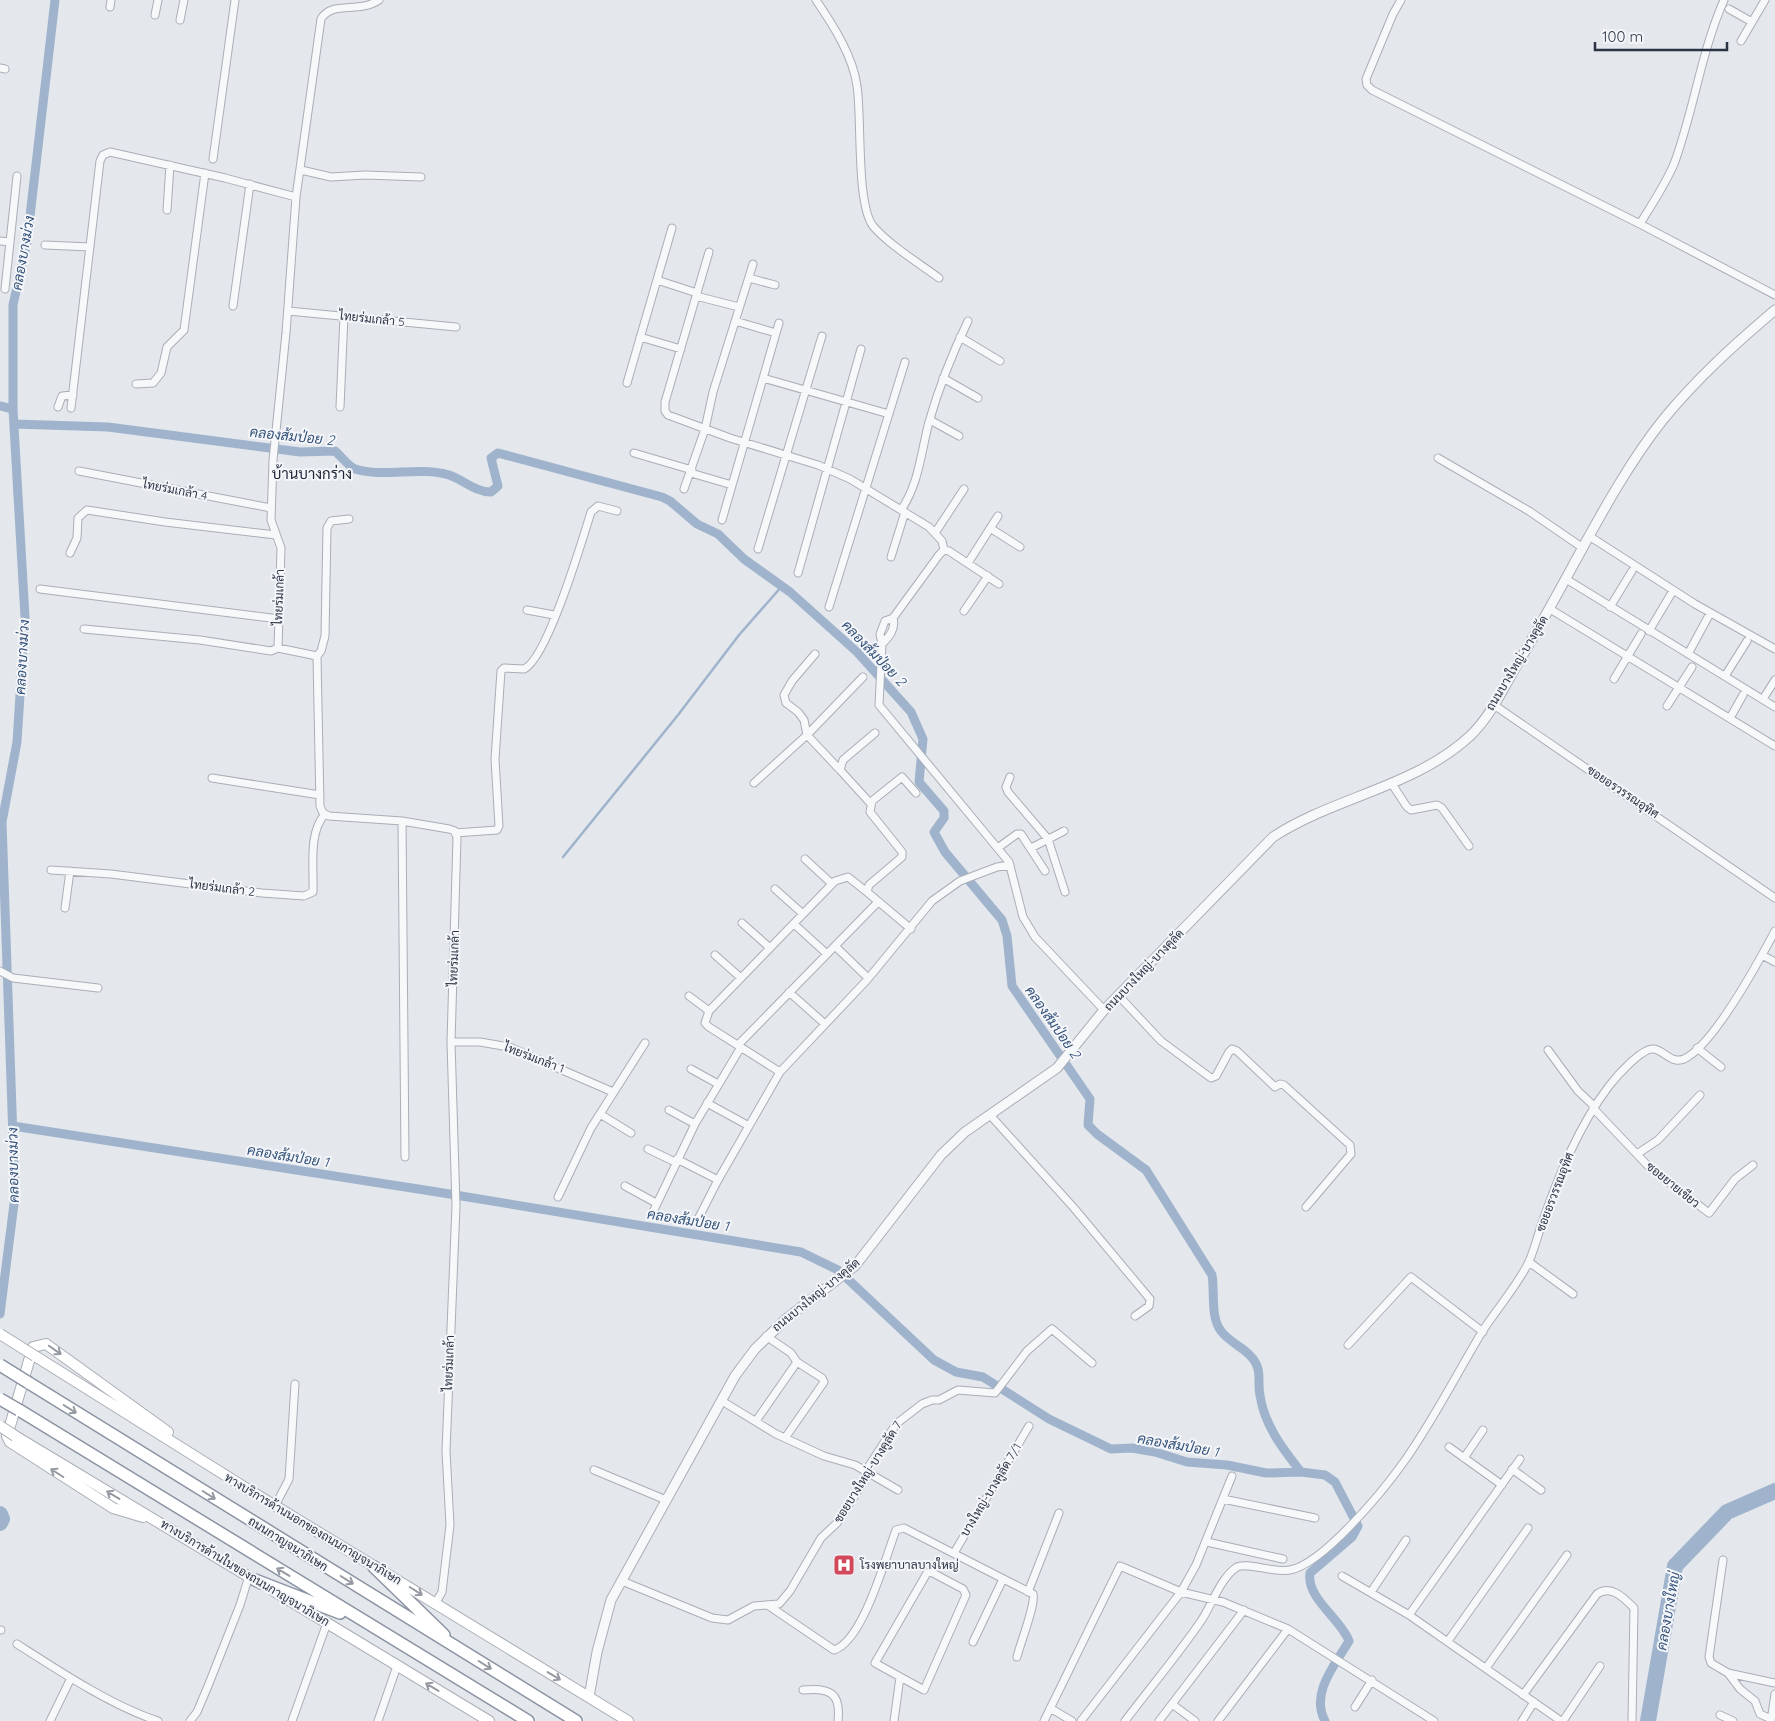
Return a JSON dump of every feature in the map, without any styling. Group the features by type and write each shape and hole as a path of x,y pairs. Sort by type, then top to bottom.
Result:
{"highway":[{"name":"ถนนกาญจนาภิเษก","path":"0,1364 576,1721"},
{"path":"0,1399 528,1721"},
{"path":"374,1567 460,1650"},
{"path":"252,1578 369,1625"}],"main road":[{"name":"ทางบริการด้านนอกของถนนกาญจนาภิเษก","path":"0,1334 275,1506 628,1721"},
{"path":"163,1524 113,1508 10,1442 7,1436 33,1347 46,1344 157,1422 186,1449"},
{"name":"ทางบริการด้านในของถนนกาญจนาภิเษก","path":"0,1426 489,1721"}],"street":[{"path":"156,15 158,0"},
{"path":"180,20 184,0"},
{"path":"213,159 235,0"},
{"name":"ไทยร่มเกล้า","path":"278,648 281,548 271,520 271,508 296,197 312,81 324,8 332,3 372,4 379,0"},
{"path":"816,0 853,66 859,106 862,179 866,207 872,225 939,278"},
{"path":"1401,0 1393,14 1366,79 1367,85 1372,90 1640,224 1775,295"},
{"path":"1640,224 1674,163 1700,76 1710,30 1724,0"},
{"path":"1741,41 1765,0"},
{"path":"1729,9 1752,22"},
{"path":"71,408 100,161 103,156 110,152 250,184 296,197"},
{"path":"167,210 170,165"},
{"path":"301,170 331,177 365,175 421,177"},
{"path":"136,384 153,383 157,378 167,347 184,330 204,173"},
{"path":"5,289 17,176"},
{"path":"233,306 250,184"},
{"path":"627,383 672,228"},
{"path":"0,241 10,242"},
{"path":"45,245 90,247"},
{"path":"709,252 664,407 665,411 668,415 705,429 826,468 866,488 903,511 942,540 944,550 893,618 885,621 880,634 882,644 879,705 904,737 999,847 1010,865 1023,917 1035,937 1104,1010"},
{"path":"684,489 692,471 705,429 706,418 753,264"},
{"path":"749,278 774,285"},
{"path":"657,280 739,307"},
{"name":"ถนนบางใหญ่-บางคูลัด","path":"589,1697 611,1600 735,1376 766,1336 855,1266 941,1155 965,1132 1058,1068 1118,995 1273,838 1296,822 1392,784 1460,744 1472,734 1494,705 1590,536 1661,422 1713,365 1775,310"},
{"name":"ไทยร่มเกล้า 5","path":"288,311 456,328"},
{"path":"340,407 344,316"},
{"path":"735,321 776,333"},
{"path":"891,557 903,511 913,488 943,378 968,321"},
{"path":"722,520 779,322"},
{"path":"758,549 822,336"},
{"path":"640,337 681,349"},
{"path":"960,337 1000,360"},
{"path":"798,573 861,349"},
{"path":"829,607 906,362"},
{"path":"763,378 889,414"},
{"path":"943,378 978,398"},
{"path":"58,407 62,396 72,395"},
{"path":"930,420 959,436"},
{"path":"634,453 732,485"},
{"path":"1438,458 1529,511 1583,548"},
{"name":"ไทยร่มเกล้า 4","path":"79,471 271,508"},
{"path":"936,534 964,489"},
{"path":"349,519 331,521 327,528 325,636 321,651 317,656 320,806 325,814 369,820 402,821 449,828 455,833 496,830 499,826 496,759 500,675 504,668 524,669 530,667 542,648 575,564 591,512 598,506 617,511"},
{"path":"70,553 77,538 78,518 88,510 165,522 276,535"},
{"path":"968,563 998,516"},
{"path":"990,528 1020,547"},
{"path":"1590,536 1695,604 1775,649"},
{"path":"944,550 968,563 999,584"},
{"path":"1610,607 1632,571"},
{"path":"964,611 988,576"},
{"path":"1566,579 1775,707"},
{"path":"40,589 279,619"},
{"path":"1649,631 1671,594"},
{"path":"1550,609 1775,746"},
{"path":"527,610 554,615"},
{"path":"1688,654 1708,617"},
{"path":"84,629 200,640 272,651 278,648 317,656"},
{"path":"1614,679 1641,634"},
{"path":"1726,676 1747,641"},
{"path":"815,654 792,681 784,695 786,702 804,720 807,735 871,804"},
{"path":"1667,706 1692,667"},
{"path":"754,783 807,735 863,677"},
{"path":"1763,699 1775,680"},
{"path":"1730,718 1743,695"},
{"name":"ซอยอรวรรณอุทิศ","path":"1494,705 1775,898"},
{"path":"840,770 843,760 875,733"},
{"path":"867,892 868,885 902,857 902,852 870,812 871,804 902,777 916,793"},
{"path":"1010,777 1006,787 1008,792 1048,839 1065,892"},
{"path":"212,778 320,795"},
{"path":"1392,784 1411,810 1437,805 1442,808 1469,846"},
{"name":"ไทยร่มเกล้า 2","path":"51,870 111,874 262,893 304,896 312,892 315,834 317,823 325,814"},
{"path":"402,821 405,1158"},
{"path":"1031,848 1064,831"},
{"name":"ไทยร่มเกล้า","path":"435,1604 442,1592 450,1525 446,1451 456,1206 451,1042 455,833"},
{"path":"999,847 1012,836 1021,834 1045,871"},
{"path":"805,859 832,884"},
{"path":"696,1223 718,1180 780,1072 868,978 911,929 932,901 960,881 997,867 1010,865"},
{"path":"65,908 70,871"},
{"path":"780,1072 705,1023 710,1011 839,878 848,877 911,929"},
{"path":"775,889 803,914"},
{"path":"652,1214 694,1124 740,1046 789,992 878,902"},
{"path":"742,923 770,948"},
{"path":"794,924 827,954"},
{"name":"ซอยอรวรรณอุทิศ","path":"1214,1599 1225,1579 1240,1565 1278,1572 1294,1570 1308,1563 1352,1524 1403,1463 1483,1332 1529,1262 1562,1168 1593,1107 1611,1083 1645,1051 1656,1049 1674,1060 1679,1060 1697,1048 1736,1000 1775,931"},
{"path":"835,946 868,978"},
{"path":"714,955 741,978"},
{"path":"1762,955 1775,962"},
{"path":"0,971 13,978 98,988"},
{"path":"789,992 825,1024"},
{"path":"1118,995 1162,1041 1212,1078 1216,1076 1229,1052 1232,1049 1237,1051 1275,1087 1280,1084 1284,1085 1350,1145 1351,1154 1306,1207"},
{"path":"689,996 710,1011"},
{"name":"ไทยร่มเกล้า 1","path":"451,1042 480,1042 510,1046 613,1092"},
{"path":"558,1197 600,1114 645,1043"},
{"path":"1697,1048 1721,1067"},
{"name":"ซอยยายเขียว","path":"1548,1050 1578,1091 1637,1154 1676,1189 1709,1213 1735,1179 1753,1165"},
{"path":"692,1069 718,1084"},
{"path":"1637,1154 1658,1140 1700,1095"},
{"path":"707,1102 749,1126"},
{"path":"669,1110 694,1124"},
{"path":"600,1114 631,1133"},
{"path":"990,1115 1074,1208 1150,1299 1149,1306 1135,1316"},
{"path":"648,1149 718,1180"},
{"path":"625,1186 656,1203"},
{"path":"1529,1262 1572,1294"},
{"path":"1348,1345 1412,1277 1483,1332"},
{"name":"ซอยบางใหญ่-บางคูลัด 7","path":"622,1581 712,1618 728,1620 754,1606 779,1604 785,1599 821,1538 837,1523 866,1478 867,1471 896,1424 922,1404 932,1400 939,1400 958,1390 995,1393 1027,1352 1052,1329 1092,1363"},
{"path":"766,1336 791,1353 797,1362 822,1378 824,1382 785,1438"},
{"path":"756,1421 797,1362"},
{"path":"275,1506 289,1479 295,1384"},
{"path":"722,1401 785,1438 824,1456 855,1465 898,1490"},
{"name":"บางใหญ่-บางคูลัด 7/1","path":"954,1553 1030,1426"},
{"path":"1464,1458 1483,1430"},
{"path":"1449,1447 1502,1485"},
{"path":"1409,1615 1520,1459"},
{"path":"1512,1469 1541,1490"},
{"path":"594,1470 666,1500"},
{"path":"1081,1721 1181,1592 1206,1542 1232,1476"},
{"path":"1223,1499 1316,1518"},
{"path":"1028,1592 1059,1513"},
{"path":"768,1606 834,1650 843,1647 865,1615 896,1530 904,1528 1033,1594 1035,1600 1016,1657"},
{"path":"1448,1641 1528,1528"},
{"path":"1371,1592 1406,1540"},
{"path":"1206,1542 1283,1559"},
{"path":"1486,1668 1567,1555"},
{"path":"1723,1560 1710,1658 1711,1663 1716,1668 1728,1673 1775,1683"},
{"path":"1044,1721 1120,1566 1181,1592 1214,1599 1288,1629 1372,1680 1434,1721"},
{"path":"931,1572 963,1589 966,1596 924,1690 900,1678 876,1664 875,1661 927,1574 931,1572"},
{"path":"1342,1576 1409,1615 1562,1721 1600,1666"},
{"path":"190,1721 198,1712 252,1578"},
{"path":"973,1642 1003,1579"},
{"path":"1523,1695 1596,1594 1602,1590 1610,1590 1627,1600 1634,1608 1632,1721"},
{"path":"1125,1721 1196,1627 1214,1599"},
{"path":"1159,1721 1244,1610"},
{"path":"292,1721 327,1623"},
{"path":"1218,1721 1288,1629"},
{"path":"17,1644 71,1678 139,1715 158,1721"},
{"path":"378,1721 397,1666"},
{"path":"1728,1673 1740,1689 1755,1701 1760,1714 1771,1720 1775,1694"},
{"path":"50,1721 71,1678"},
{"path":"894,1721 900,1678"},
{"path":"1355,1706 1372,1680"},
{"path":"803,1690 819,1689 834,1695 839,1704 838,1721"},
{"path":"1522,1721 1534,1702"},
{"path":"1172,1704 1195,1721"},
{"path":"1050,1708 1072,1721"},
{"path":"1720,1715 1733,1721"}],"waterway":[{"name":"คลองบางม่วง","path":"0,1314 15,1196 2,822 17,742 25,617 13,409 13,305 27,242 55,0"},
{"path":"0,406 13,409"},
{"name":"คลองส้มป่อย 2","path":"14,424 108,427 300,452 335,451 355,469 378,472 425,472 449,475 475,488 491,492 498,486 491,458 498,453 662,497 670,501 697,524 718,534 744,559 790,592 857,652 911,712 923,739 919,782 944,811 944,818 934,832 945,852 1002,920 1007,936 1012,986 1090,1099 1088,1125 1097,1134 1146,1170 1212,1275 1215,1319 1225,1336 1247,1352 1255,1362 1259,1372 1262,1406 1270,1426 1301,1472"},
{"path":"563,857 678,715 739,635 782,586"},
{"name":"คลองส้มป่อย 1","path":"13,1126 431,1191 801,1252 838,1270 934,1360 956,1372 983,1377 1049,1419 1111,1449 1132,1448 1155,1452 1187,1462 1227,1465 1266,1473 1301,1472 1325,1475 1335,1482 1358,1526 1352,1537 1310,1573 1310,1582 1318,1600 1339,1625 1349,1641 1331,1669 1322,1690 1320,1700 1321,1711 1325,1721"},
{"name":"คลองบางใหญ่","path":"1648,1721 1675,1566 1727,1512 1775,1491"},
{"name":"คลองบางม่วง","path":"0,1514 2,1519 0,1523"}],"place":[{"name":"โรงพยาบาลบางใหญ่","path":"844,1565"}],"district":[{"name":"บ้านบางกร่าง","path":"312,474"}]}
